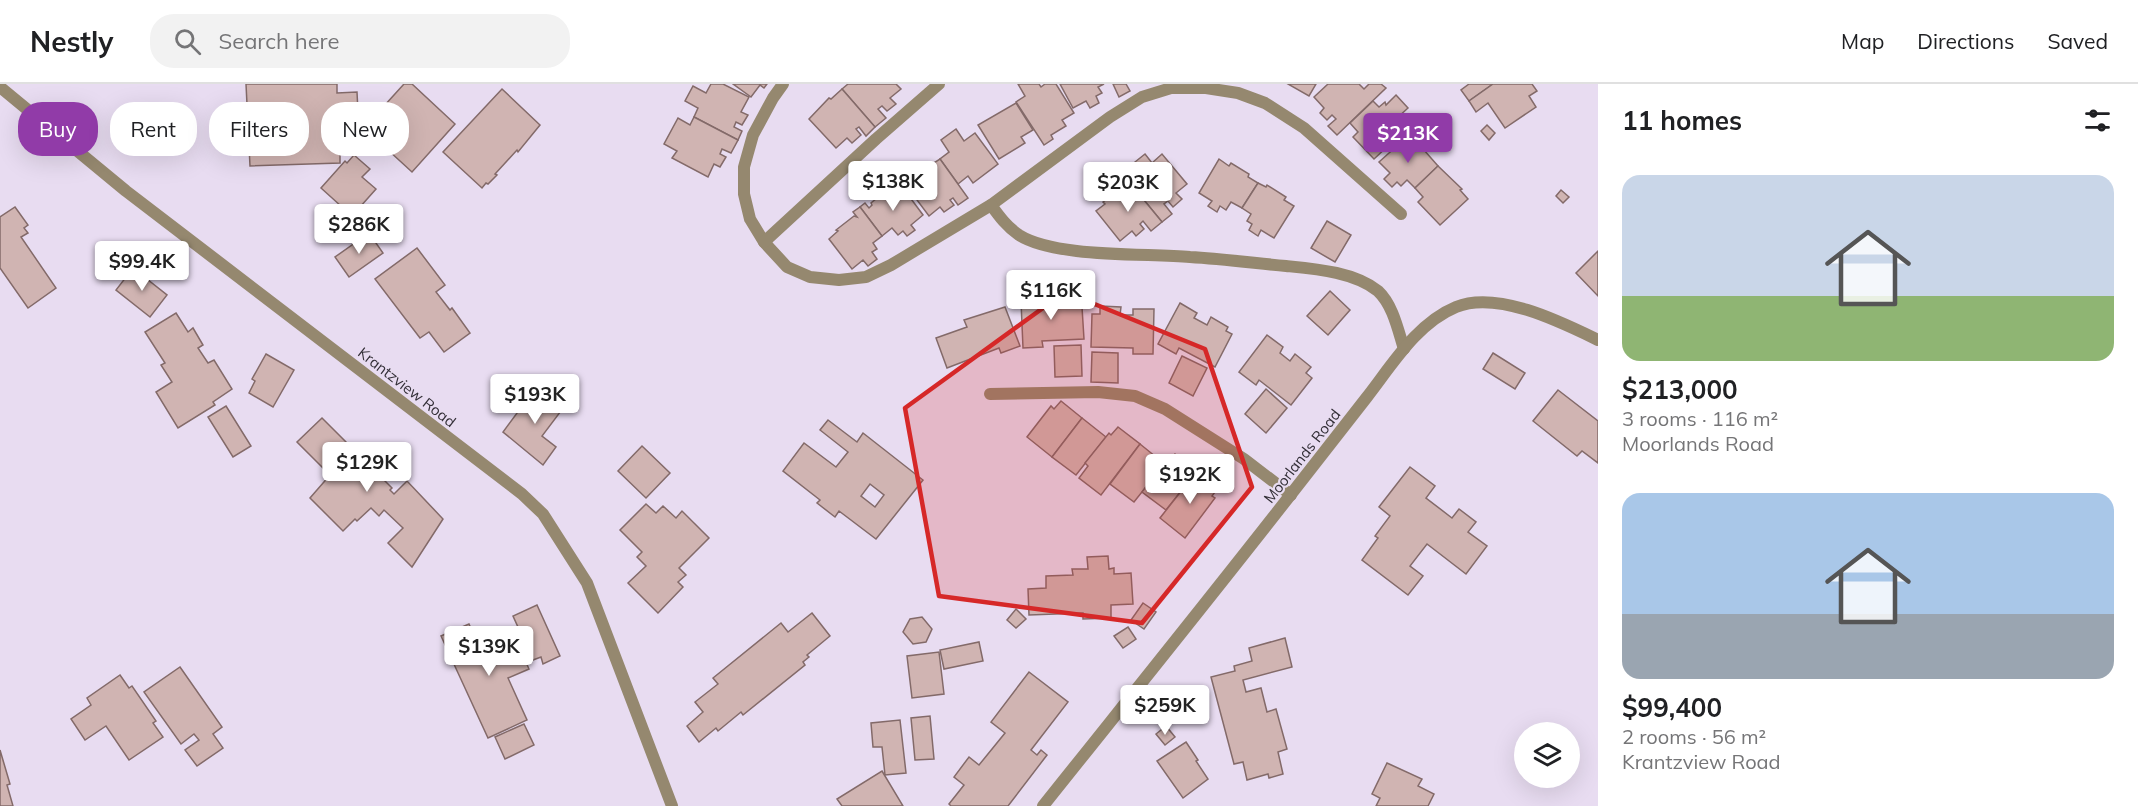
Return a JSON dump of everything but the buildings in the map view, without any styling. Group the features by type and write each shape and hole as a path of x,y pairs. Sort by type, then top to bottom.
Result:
{"street":[{"path":"783,84 772,98 753,135 744,167 744,194 750,219 764,242 788,267 810,277 839,280 866,278 891,265 991,205 1110,117 1142,97 1171,88 1206,88 1238,93 1265,103 1304,128 1401,214"},
{"path":"764,242 939,84"},
{"name":"Krantzview Road","path":"3,86 126,191 522,494 543,514 586,583 672,806"},
{"path":"991,205 1002,220 1019,235 1063,249 1191,257 1303,268 1357,279 1378,292 1389,305 1404,349"},
{"name":"Moorlands Road","path":"1043,806 1291,495 1404,349 1431,321 1457,306 1483,302 1513,306 1558,320 1598,340"},
{"path":"990,394 1098,392 1135,396 1165,409 1244,459 1291,495"}],"highlighted area":[{"path":"1065,292 1205,349 1252,487 1142,623 939,596 905,408"}]}
